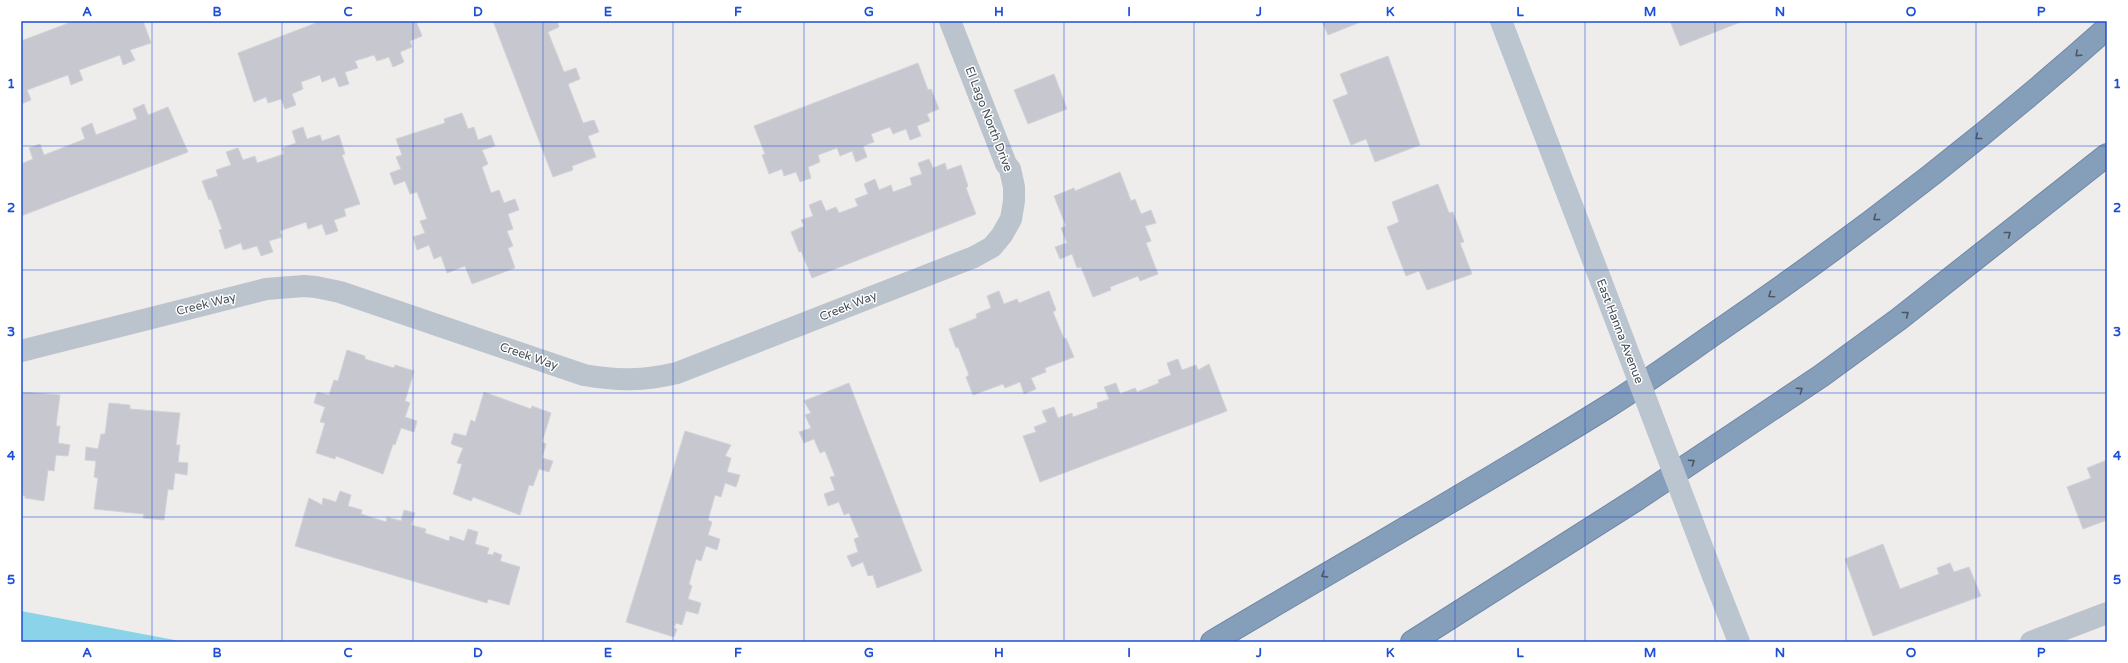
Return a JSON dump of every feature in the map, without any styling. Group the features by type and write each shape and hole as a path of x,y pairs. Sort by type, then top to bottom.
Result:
{"highway":[{"path":"1212,642 1608,406 1701,344 1791,281 1879,216 2038,88 2107,28"},
{"path":"1412,642 1637,499 1820,376 1899,319 2107,155"},
{"path":"1439,642 1637,499"}],"main road":[{"name":"East Hanna Avenue","path":"1501,21 1739,642"}],"street":[{"name":"El Lago North Drive","path":"950,21 1006,164 1010,169 1014,201 1011,219"},
{"name":"Creek Way","path":"21,350 266,289 316,286 340,292 584,375 609,379 646,380 677,373 974,258 992,246 1002,235 1011,219"},
{"path":"2031,642 2107,613"}],"water":[{"path":"21,611 185,642 30,642 21,640"}],"building":[{"path":"74,21 143,21 151,43 130,50 135,60 123,65 120,55 79,70 83,80 71,85 68,75 27,90 31,100 21,104 21,41"},
{"path":"321,21 416,21 422,36 410,41 412,47 400,52 404,62 393,67 389,57 377,61 374,55 355,61 358,68 345,72 349,84 339,87 335,77 322,82 320,75 301,82 303,89 292,94 296,105 285,109 281,99 268,103 266,97 254,102 238,53"},
{"path":"493,21 557,21 559,27 548,32 564,72 576,68 580,79 568,84 583,123 594,120 599,132 588,136 596,157 572,166 573,170 553,177"},
{"path":"1322,21 1363,21 1328,35"},
{"path":"1670,21 1743,21 1680,46"},
{"path":"1388,56 1420,145 1375,162 1366,139 1351,145 1333,100 1348,94 1340,74"},
{"path":"918,63 928,90 931,89 939,109 927,114 930,121 917,126 921,136 910,140 906,129 893,134 890,127 871,134 874,142 863,146 867,157 856,162 852,151 840,156 837,148 818,155 820,162 808,167 811,178 800,182 796,172 784,176 782,169 769,174 762,155 765,154 754,126"},
{"path":"1054,74 1067,109 1028,124 1014,90"},
{"path":"144,104 148,115 168,107 188,152 21,216 21,164 33,159 29,148 40,144 44,155 85,139 81,128 92,123 96,135 137,119 133,109"},
{"path":"462,113 468,129 474,127 478,140 491,135 495,146 482,150 488,164 482,167 491,193 499,190 504,203 515,199 519,210 508,214 513,229 507,231 513,246 508,248 515,268 472,284 465,266 447,273 441,256 434,259 429,245 417,250 413,237 425,233 420,221 427,219 417,192 410,194 405,181 394,185 390,173 401,169 396,157 402,155 396,139 445,123 444,119"},
{"path":"303,127 307,139 320,135 322,141 339,135 345,154 342,155 360,204 344,209 346,216 334,220 338,231 326,235 322,224 308,229 306,222 280,231 282,237 269,241 273,252 261,256 257,246 243,250 241,243 225,249 219,230 222,229 211,199 209,200 202,181 218,176 216,170 231,165 226,152 238,148 243,160 255,156 257,163 284,154 282,148 296,143 292,131"},
{"path":"929,159 933,168 945,163 947,170 961,165 968,186 966,188 976,214 812,278 801,251 799,252 791,232 804,226 801,220 813,216 809,205 821,200 826,211 836,207 839,213 858,206 855,199 868,194 864,184 875,179 879,190 891,185 893,192 912,185 910,178 922,174 918,163"},
{"path":"1120,172 1131,201 1135,199 1141,214 1151,210 1156,223 1145,226 1151,241 1146,243 1158,274 1140,281 1138,276 1110,287 1111,290 1093,297 1081,267 1077,268 1072,254 1060,259 1055,247 1067,243 1061,228 1066,226 1054,196 1074,188 1075,191"},
{"path":"1438,184 1449,213 1453,212 1464,242 1460,243 1472,274 1427,290 1419,271 1406,276 1387,227 1399,222 1392,202"},
{"path":"999,291 1004,304 1017,299 1019,303 1049,291 1056,310 1053,312 1064,339 1066,338 1074,357 1045,368 1046,372 1031,378 1036,389 1024,394 1020,382 1005,388 1003,384 973,395 966,377 969,375 949,329 977,318 976,314 991,308 987,296"},
{"path":"347,350 365,356 365,359 394,368 395,365 414,371 405,401 410,403 405,417 417,421 414,432 401,428 395,445 393,444 383,474 336,456 335,459 316,453 325,423 320,422 325,407 314,403 317,392 329,395 334,380 338,381"},
{"path":"1178,359 1182,370 1196,365 1198,370 1209,364 1227,411 1040,482 1023,436 1036,432 1034,427 1047,422 1042,411 1054,407 1058,418 1072,413 1073,417 1098,408 1097,403 1109,399 1104,387 1116,383 1120,394 1135,388 1137,392 1159,383 1158,380 1171,375 1167,363"},
{"path":"849,383 922,571 877,588 873,575 868,576 863,562 852,567 847,556 858,552 854,539 859,537 849,513 844,515 839,502 828,506 824,494 835,490 830,477 835,476 825,451 820,453 814,439 804,443 799,432 811,428 805,415 811,413 804,401"},
{"path":"21,392 60,395 56,426 60,426 58,443 70,445 68,456 56,455 54,471 48,470 44,501 25,498 25,496 21,495"},
{"path":"484,392 531,409 532,406 551,413 542,442 546,444 542,458 553,461 549,472 539,469 533,486 529,485 520,515 473,497 471,501 453,494 462,464 457,463 463,448 451,444 454,433 466,436 471,420 475,422"},
{"path":"109,403 130,405 130,409 180,413 176,445 180,445 178,462 188,463 187,475 175,473 173,490 168,489 164,520 143,518 144,514 94,509 98,478 94,477 96,461 85,460 86,447 98,449 101,434 105,434"},
{"path":"685,431 731,445 725,456 731,458 727,472 740,475 736,487 725,483 721,497 715,495 708,520 712,522 708,535 720,539 717,550 706,546 701,561 696,559 689,584 692,586 688,599 701,603 698,614 686,611 682,625 676,623 674,628 677,629 674,637 626,622"},
{"path":"2107,460 2107,520 2083,529 2067,487 2091,478 2087,468"},
{"path":"340,491 351,495 348,506 362,510 361,514 386,522 387,517 401,521 404,510 415,513 411,525 426,529 425,533 449,541 450,536 464,541 468,529 478,532 475,544 489,548 487,554 493,555 494,552 502,555 500,561 520,567 509,605 488,599 487,603 295,546 309,498 322,505 323,498 336,502"},
{"path":"1883,544 1900,589 1939,574 1937,568 1950,563 1954,572 1969,567 1981,596 1873,636 1845,559"}]}
